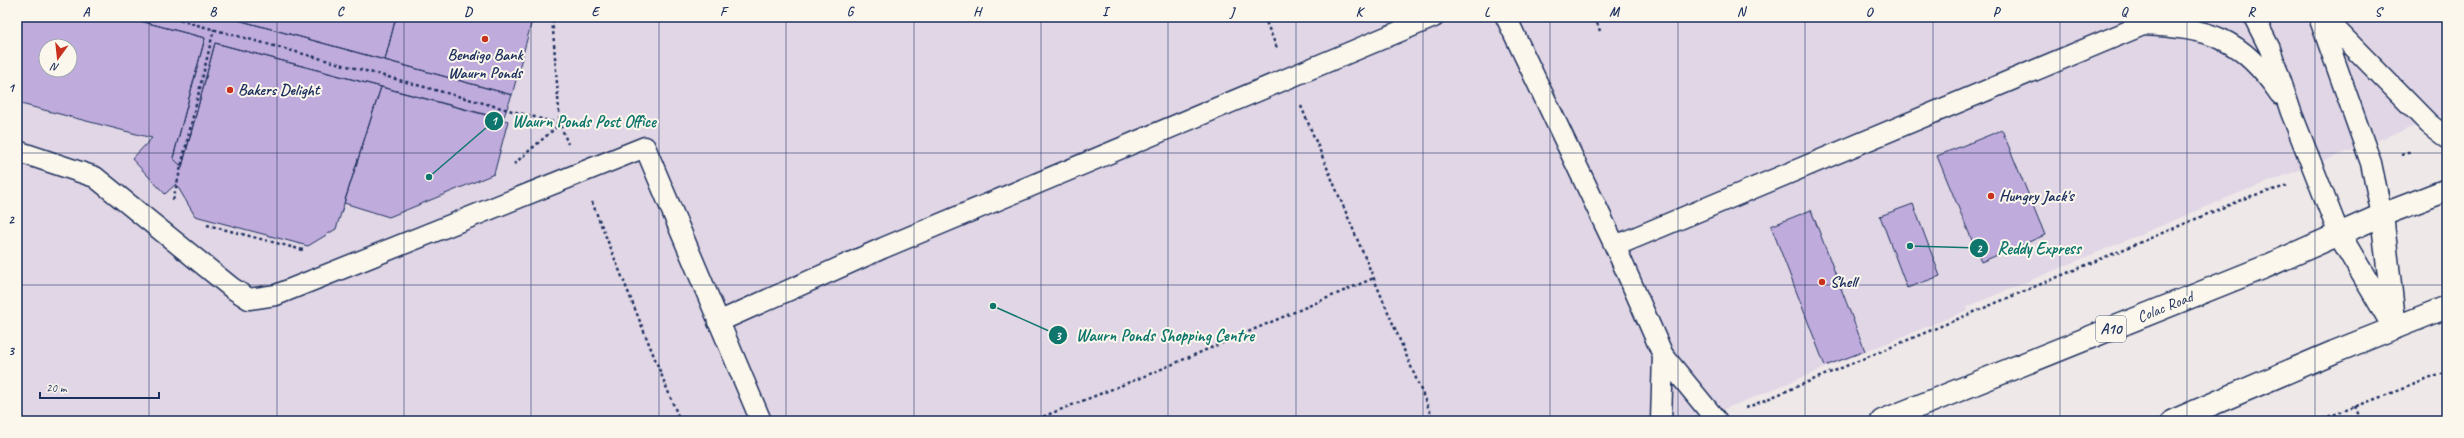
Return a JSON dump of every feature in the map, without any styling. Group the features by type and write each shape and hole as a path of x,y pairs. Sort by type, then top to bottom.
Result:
{"highway":[{"name":"Colac Road","path":"1882,421 2265,267 2382,215 2447,190"},
{"path":"2382,215 2394,328"},
{"path":"2339,234 2394,328"},
{"path":"2173,421 2394,328 2447,308"}],"lane":[{"path":"718,322 883,248 1434,17"},
{"path":"1506,17 1615,246 1663,355 1717,421"},
{"path":"2254,17 2270,49 2291,112 2339,234"},
{"path":"2319,17 2370,163 2382,215"},
{"path":"2324,17 2444,137"},
{"path":"1615,246 2148,21 2190,29 2229,42 2253,61 2275,86 2291,112"},
{"path":"17,150 95,177 232,288 249,299 276,295 645,147 761,421"},
{"path":"1661,421 1663,355"}],"path":[{"path":"168,17 560,124"},
{"path":"552,17 560,124 680,421"},
{"path":"1264,17 1434,421"},
{"path":"1595,17 1600,31"},
{"path":"172,201 214,29"},
{"path":"509,168 560,124"},
{"path":"2370,163 2412,152 2421,145 2444,137"},
{"path":"1738,411 2248,197 2316,178"},
{"path":"167,197 176,207"},
{"path":"199,223 311,252"},
{"path":"1032,421 1145,376 1374,278"},
{"path":"2317,421 2447,372"},
{"path":"2355,406 2361,421"}],"shaded area":[{"path":"17,17 2447,17 2447,114 2244,191 1967,307 1968,310 1695,421 17,421"}],"building":[{"path":"17,17 125,17 205,38 173,158 182,167 215,43 381,87 336,229 308,246 195,216 176,184 165,194 132,159 152,138 17,103"},
{"path":"125,17 227,17 512,95 503,119 215,43 182,167 173,158 205,38"},
{"path":"227,17 396,17 385,60"},
{"path":"396,17 533,17 512,95 385,60"},
{"path":"381,87 508,121 494,174 389,217 344,203"},
{"name":"Hungry Jack's","path":"2002,130 2045,235 1981,262 1937,156"},
{"path":"1913,204 1940,276 1907,288 1880,216"},
{"path":"1811,210 1865,351 1825,366 1771,226"}],"place":[{"name":"Bendigo Bank Waurn Ponds","path":"485,39"},
{"name":"Bakers Delight","path":"230,90"},
{"name":"Waurn Ponds Post Office","path":"429,177"},
{"name":"Hungry Jack's","path":"1991,196"},
{"name":"Reddy Express","path":"1910,246"},
{"name":"Shell","path":"1822,282"},
{"name":"Waurn Ponds Shopping Centre","path":"993,306"}]}
